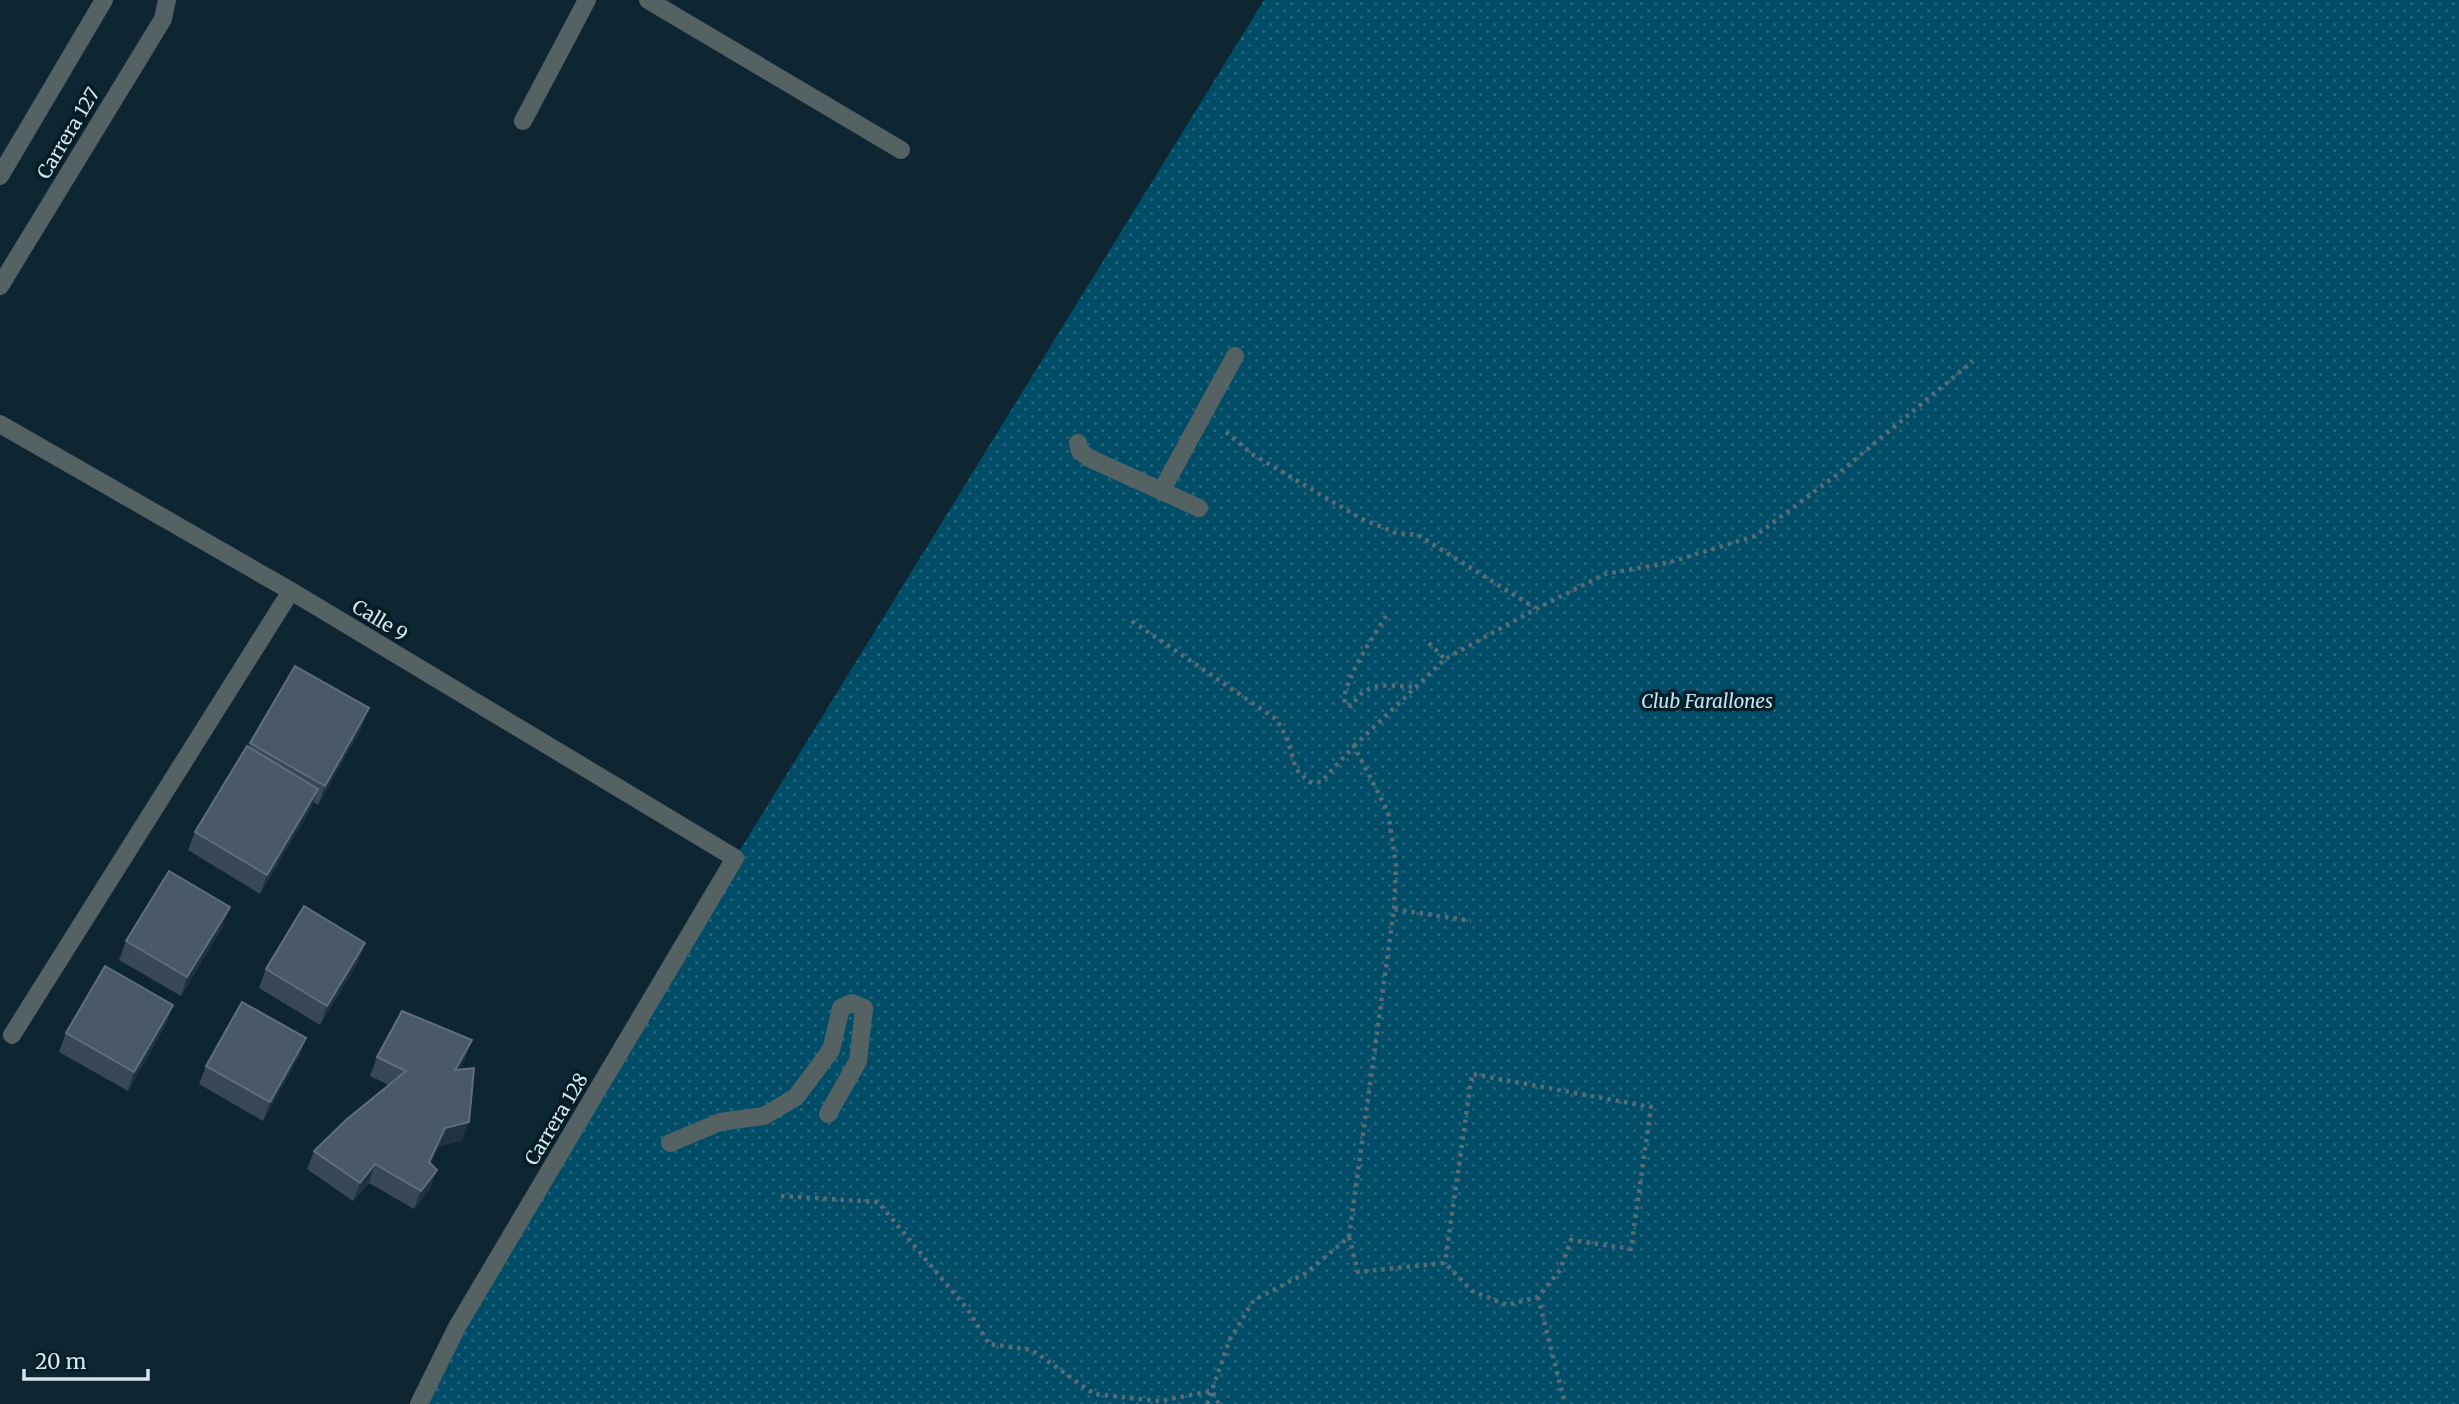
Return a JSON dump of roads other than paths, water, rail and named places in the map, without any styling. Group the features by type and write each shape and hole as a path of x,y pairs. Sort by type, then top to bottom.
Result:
{"street":[{"name":"Carrera 127","path":"2,165 104,0"},
{"name":"Carrera 127","path":"0,286 163,19 167,0"},
{"path":"523,121 587,0"},
{"path":"648,0 901,150"},
{"path":"1162,490 1236,355"},
{"name":"Calle 9","path":"0,424 290,590 736,858"},
{"path":"1078,443 1080,451 1089,458 1199,508"},
{"path":"12,1035 290,590"},
{"name":"Carrera 128","path":"419,1404 457,1327 736,858"},
{"path":"670,1143 720,1122 764,1116 796,1097 831,1050 841,1008 852,1003 864,1008 858,1061 828,1114"}],"park label":[{"name":"Club Farallones","path":"1707,701"}]}
